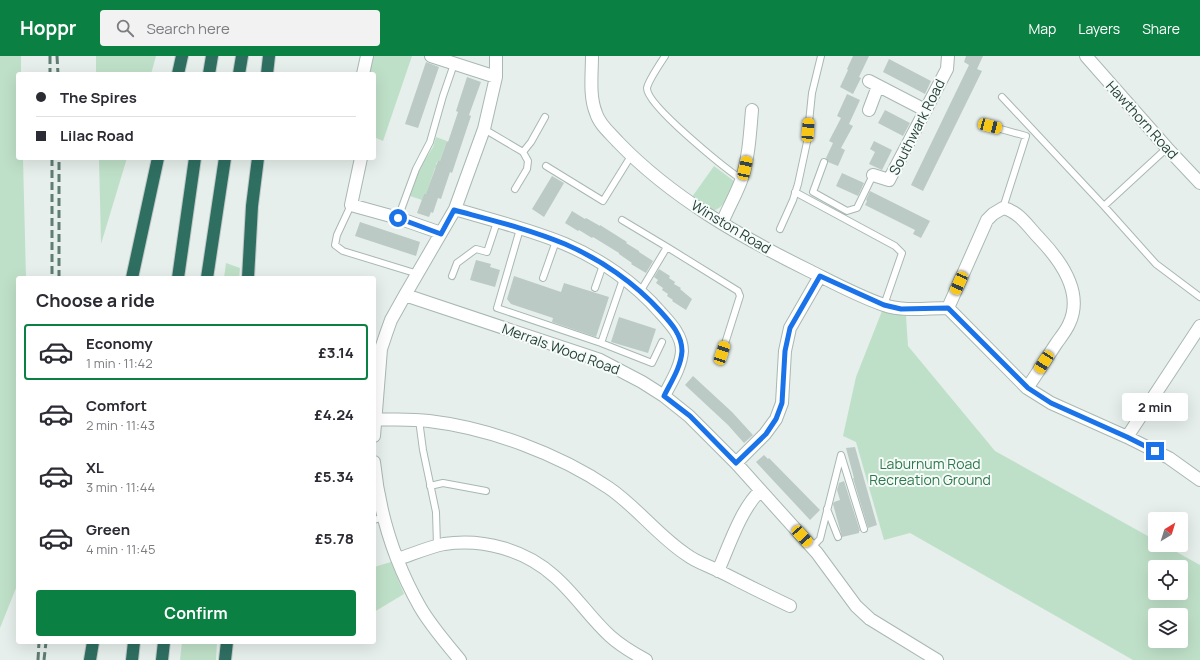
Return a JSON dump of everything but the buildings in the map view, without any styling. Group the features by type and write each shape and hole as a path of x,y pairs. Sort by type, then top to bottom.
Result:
{"highway":[{"path":"178,72 182,56"},
{"path":"209,72 212,56"},
{"path":"239,72 242,56"},
{"path":"267,72 268,56"},
{"path":"132,276 158,160"},
{"path":"178,276 195,160"},
{"path":"207,276 225,160"},
{"path":"248,276 252,206 258,160"},
{"path":"90,660 93,644"},
{"path":"132,660 134,644"},
{"path":"162,660 164,644"},
{"path":"225,660 227,644"}],"street":[{"path":"363,72 367,56"},
{"path":"430,56 496,77"},
{"path":"376,384 378,348 391,320 454,210 484,129 496,77 496,56"},
{"name":"Winston Road","path":"592,56 593,99 596,114 606,130 631,156 692,204 763,248 884,305 901,309 948,308"},
{"name":"Southwark Road","path":"873,175 889,180 947,69 948,56"},
{"name":"Hawthorn Road","path":"1086,56 1200,183"},
{"path":"869,110 874,84 925,110"},
{"path":"722,223 742,179 748,151 752,110"},
{"path":"361,160 351,205 398,218 441,234"},
{"path":"1028,388 1069,323 1073,310 1073,296 1071,284 1047,246 1011,210 1003,208 986,220 948,308 1028,388 1051,403 1127,437 1169,458 1200,480"},
{"path":"454,210 556,241 603,265 640,292 674,327 682,350 680,362 675,375 664,396"},
{"path":"736,463 766,434 776,419 782,403 785,351 790,328 820,276"},
{"name":"Merrals Wood Road","path":"405,295 600,360 619,369 664,396 690,416 736,463 814,550 856,606 870,619 937,660"},
{"path":"1127,437 1200,326"},
{"path":"376,419 419,420 459,425 499,436 570,465 609,488 636,510 669,542 688,556 790,606"},
{"path":"376,486 379,518 405,577 420,607 438,634 460,660"},
{"path":"718,571 743,515 752,499 760,491"},
{"path":"398,560 443,544 467,542 491,544 514,551 535,562 554,576 610,636 627,649 646,660"}],"lane":[{"path":"665,56 647,87 648,94 662,112 722,166 742,179"},
{"path":"780,229 795,192 807,142 810,106 821,56"},
{"path":"398,218 416,169 430,142 454,64"},
{"path":"1002,97 1156,264 1200,297"},
{"path":"523,152 531,142 545,117"},
{"path":"990,126 1026,136 1003,208"},
{"path":"484,129 523,152 528,161 526,169 515,189"},
{"path":"1104,206 1167,148"},
{"path":"546,166 603,201 631,156"},
{"path":"824,162 813,192 847,210 857,208 873,175"},
{"path":"795,192 895,246 902,253 884,305"},
{"path":"351,205 337,235 335,246 343,251 418,274"},
{"path":"622,220 738,291 740,296 722,353"},
{"path":"452,276 457,263 476,249 487,252 497,222"},
{"path":"520,229 498,308 601,343 652,363 662,342"},
{"path":"543,278 556,241"},
{"path":"640,292 667,247"},
{"path":"595,288 603,265"},
{"path":"601,343 624,279"},
{"path":"419,420 423,450 436,512 437,546"},
{"path":"814,550 820,539 841,455 864,529"},
{"path":"430,486 443,483 486,491"},
{"path":"827,509 838,537"}],"green space":[{"path":"0,56 21,56 21,72 16,72 16,160 23,160 26,276 16,276 16,588 0,628"},
{"path":"96,56 156,56 152,72 96,72"},
{"path":"372,56 412,56 383,141 376,138 376,72 368,72"},
{"path":"436,137 447,141 440,161 436,164 439,166 435,168 426,195 424,194 422,200 410,196 421,166 433,147"},
{"path":"99,160 126,160 101,244"},
{"path":"714,166 734,181 724,203 713,211 706,208 692,197"},
{"path":"226,263 240,268 239,276 224,276"},
{"name":"Laburnum Road Recreation Ground","path":"882,311 906,316 908,346 995,451 1148,536 1148,552 1177,552 1200,565 1200,660 1133,660 910,533 884,540 856,442 843,436 856,377"},
{"path":"391,562 404,594 376,611 376,566"},
{"path":"182,644 217,644 216,660 180,660"}],"railway":[{"path":"50,56 50,72"},
{"path":"57,56 58,72"},
{"path":"52,160 52,276"},
{"path":"59,160 59,276"},
{"path":"38,660 39,644"},
{"path":"44,660 46,644"}],"route":[{"path":"398,218 441,234 454,210 565,244 616,273 657,308 674,327 679,338 682,350 680,362 664,396 690,416 736,463 766,434 776,419 782,403 785,351 790,328 820,276 884,305 901,309 948,308 1012,374 1028,388 1051,403 1155,451"}]}
